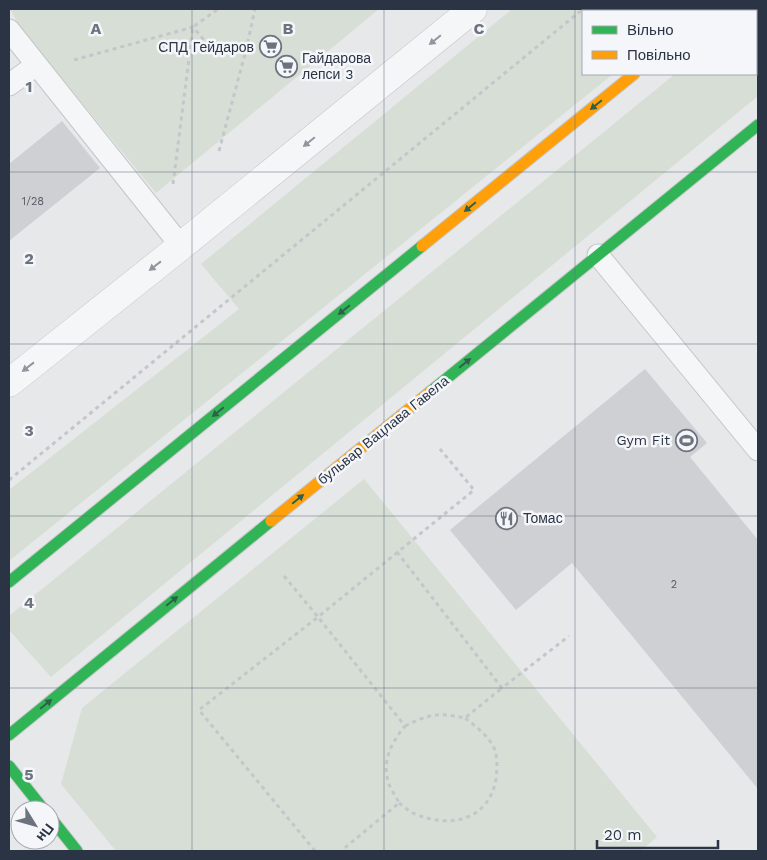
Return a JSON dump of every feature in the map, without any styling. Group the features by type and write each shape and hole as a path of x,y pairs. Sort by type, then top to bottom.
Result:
{"street":[{"path":"9,383 473,9"},
{"path":"9,582 633,75"},
{"name":"бульвар Вацлава Гавела","path":"9,735 758,125"},
{"path":"9,766 36,800"},
{"path":"60,830 77,851"}],"lane":[{"path":"9,30 181,246"},
{"path":"9,85 38,67"},
{"path":"598,255 758,450"}],"path":[{"path":"38,67 193,26 218,9"},
{"path":"219,152 255,9"},
{"path":"9,480 583,9"},
{"path":"193,26 204,40 246,50"},
{"path":"172,188 193,26"},
{"path":"315,851 199,710 318,617 474,490 440,449"},
{"path":"397,552 502,688"},
{"path":"284,576 404,726"},
{"path":"464,718 568,636"},
{"path":"443,713 464,718 481,731 494,749 498,768 493,792 480,811 460,820 437,821 414,814 399,803 388,781 386,762 392,742 404,726 424,717 443,713"},
{"path":"341,851 399,803"}],"shaded area":[{"path":"10,9 379,9 156,193 20,27"},
{"path":"512,9 693,9 582,10 582,75 612,75 9,561 9,490 239,309 201,264"},
{"path":"758,9 758,96 51,677 9,630 9,616 674,75 757,75 757,10 754,10"},
{"path":"364,479 657,837 640,851 116,851 61,784 82,708"}],"building":[{"path":"62,121 100,168 9,241 9,164"},
{"path":"645,369 707,443 690,457 758,540 758,789 572,563 516,610 450,530"}],"traffic: fast":[{"path":"430,392 758,125"},
{"path":"9,582 422,246"},
{"path":"9,735 271,521"},
{"path":"9,766 36,800"},
{"path":"60,830 77,851"}],"traffic: slow":[{"path":"422,246 633,75"},
{"path":"271,521 430,392"}],"place":[{"name":"СПД Гейдаров","path":"270,47"},
{"name":"Гайдарова лепси 3","path":"286,66"},
{"name":"Gym Fit","path":"686,440"},
{"name":"Томас","path":"507,518"}]}
